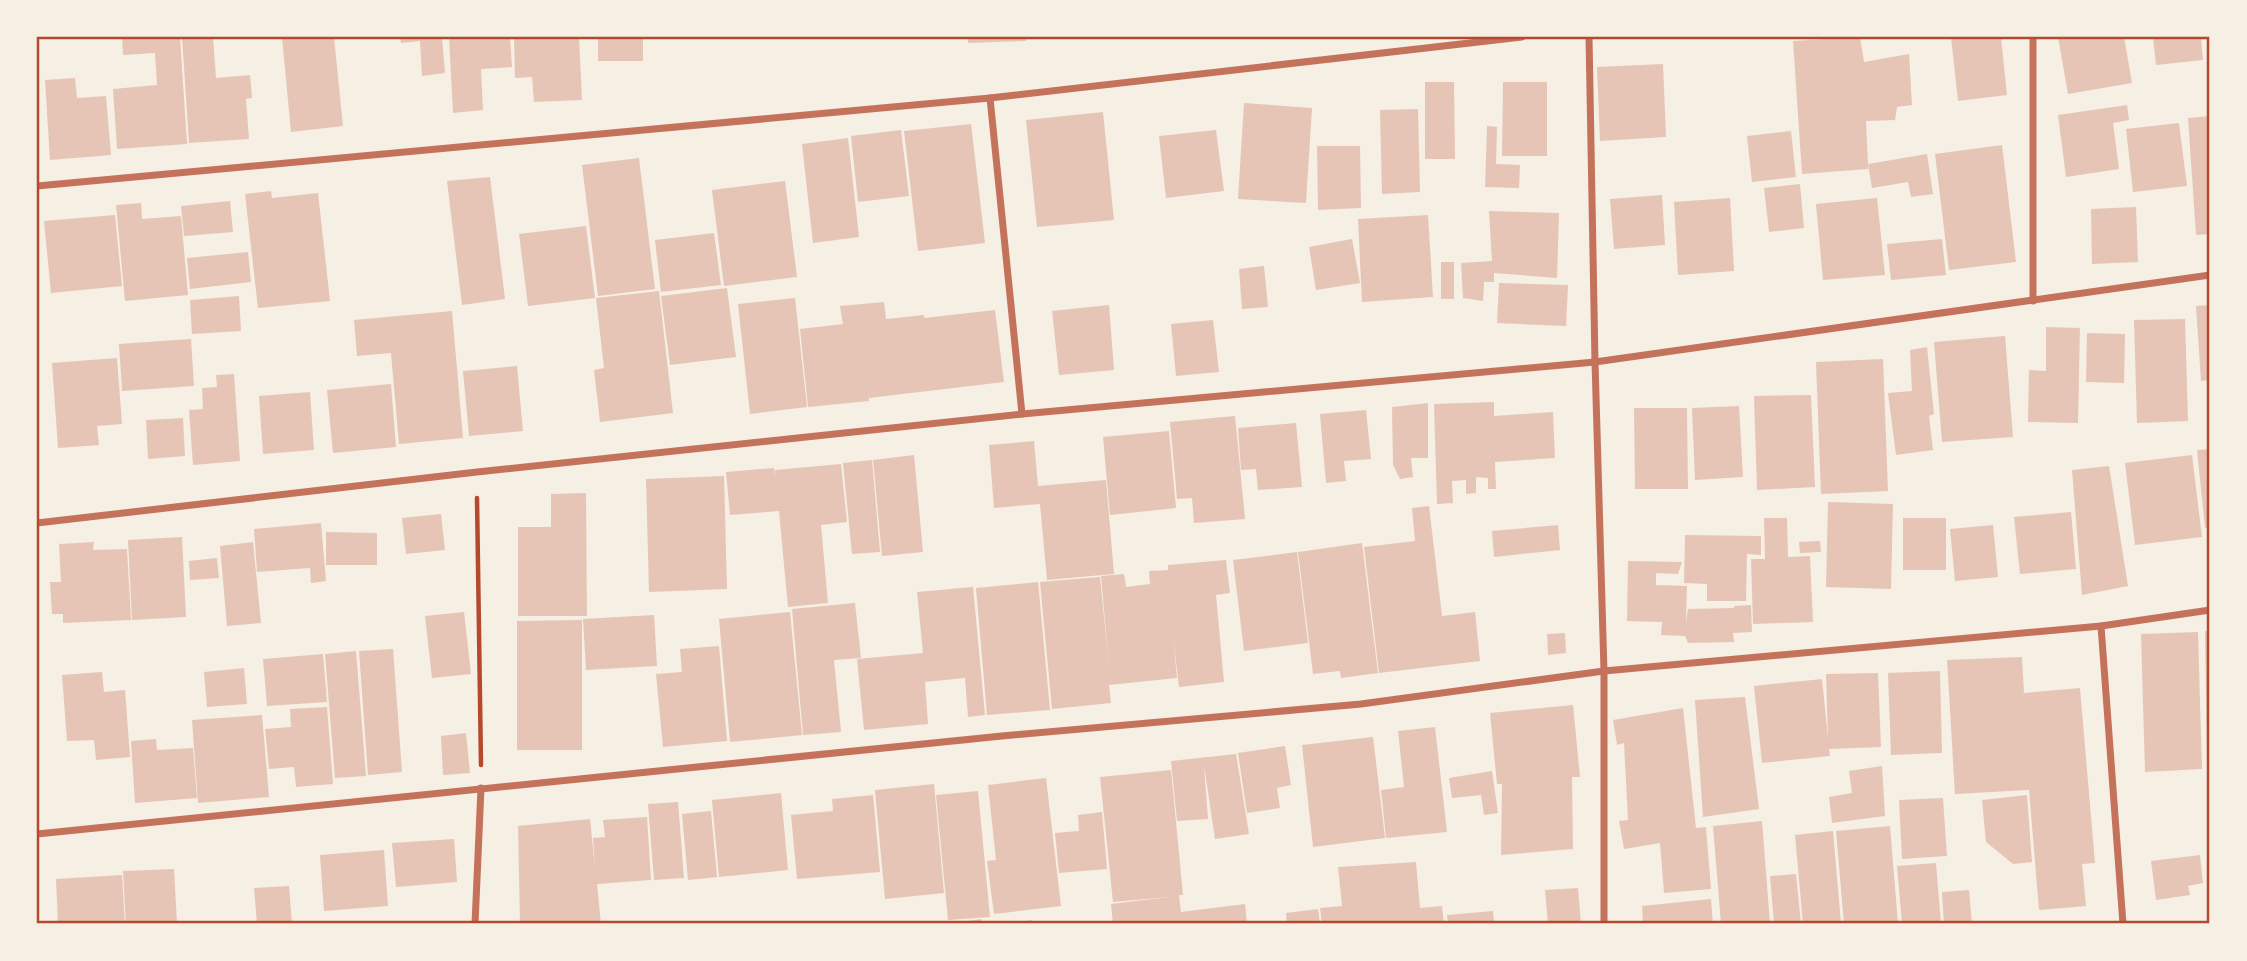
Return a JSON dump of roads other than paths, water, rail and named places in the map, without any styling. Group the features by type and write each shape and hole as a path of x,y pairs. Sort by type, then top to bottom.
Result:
{"street":[{"path":"37,186 990,98 1522,37"},
{"path":"1589,37 1604,671 1604,924"},
{"path":"2033,37 2033,302"},
{"path":"990,98 1022,414"},
{"path":"37,523 477,472 1022,414 1595,362 2210,275"},
{"path":"37,834 1002,736 1361,704 1604,671 2101,626 2210,610"},
{"path":"2101,626 2123,924"},
{"path":"475,924 481,788"}]}
